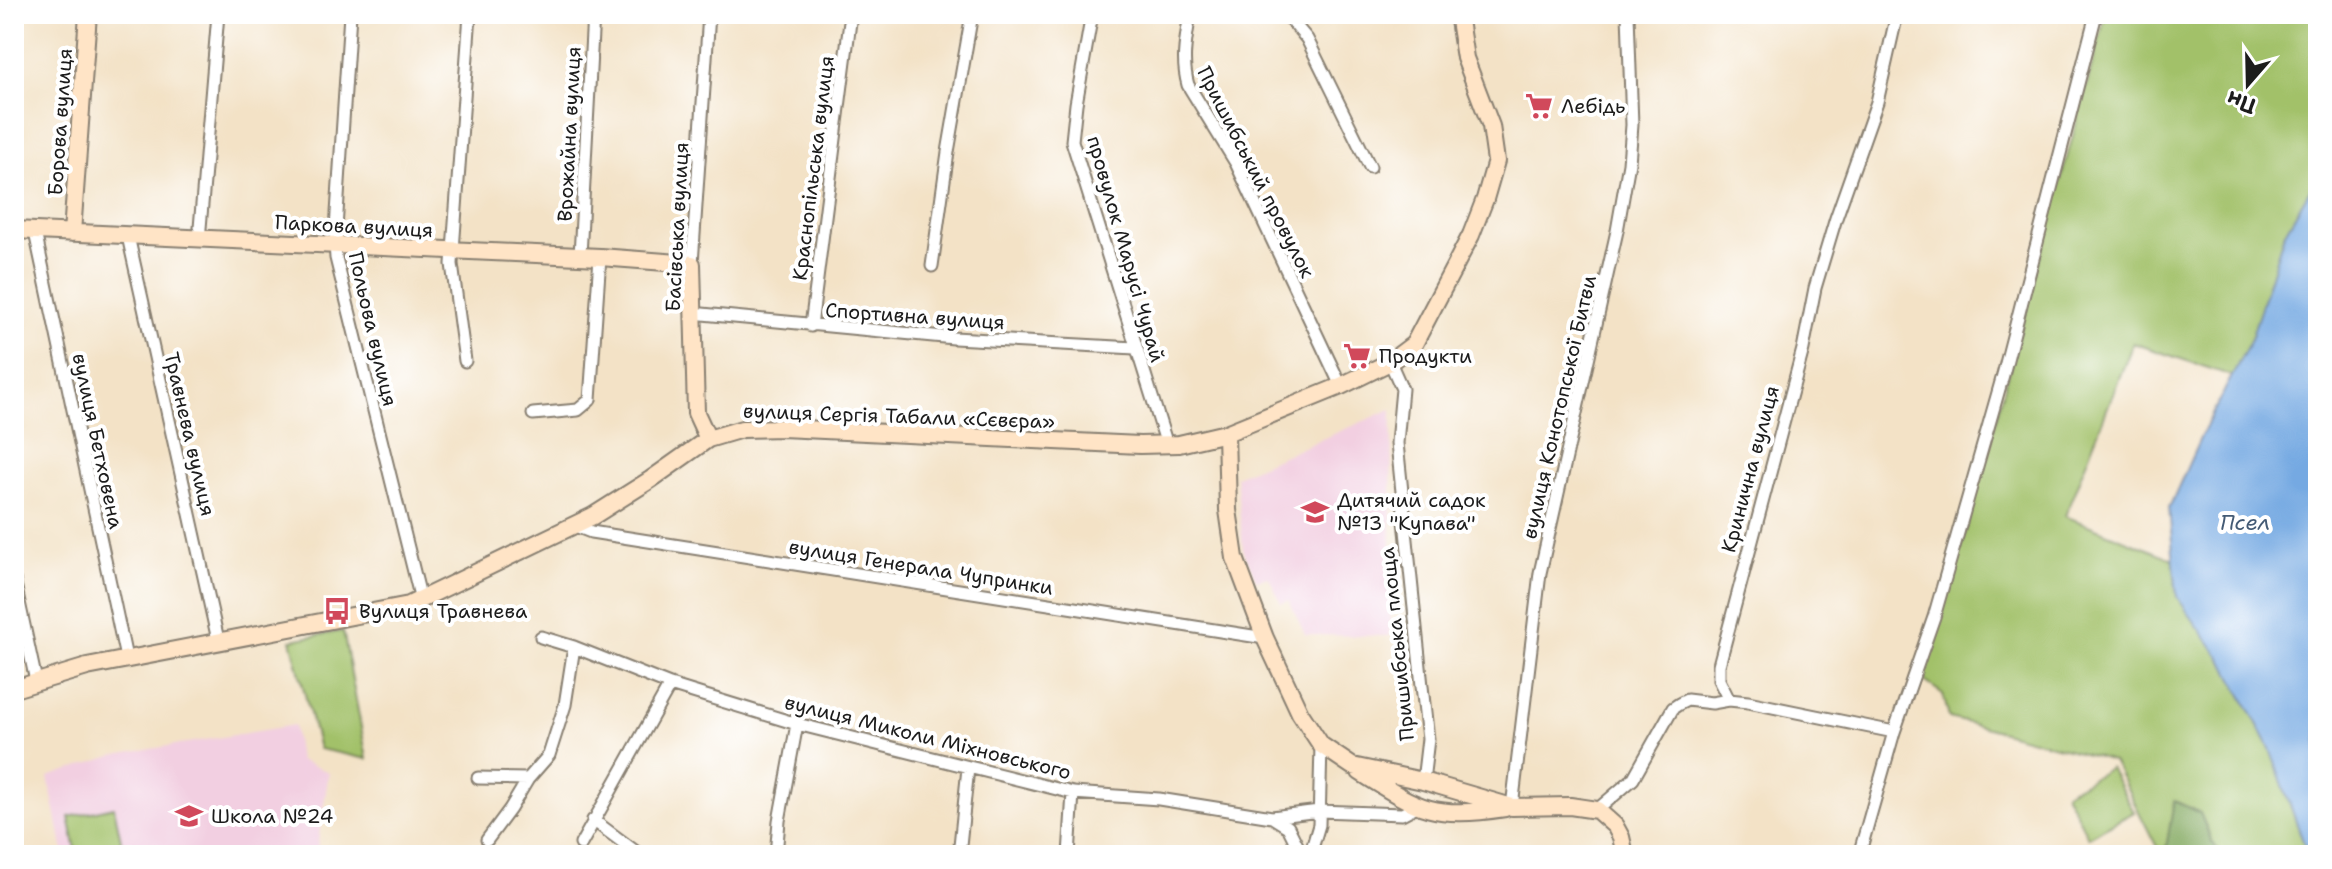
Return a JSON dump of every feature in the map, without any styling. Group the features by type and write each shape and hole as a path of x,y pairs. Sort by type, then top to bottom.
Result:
{"street":[{"name":"Борова вулиця","path":"72,233 88,14"},
{"path":"199,240 218,14"},
{"name":"Польова вулиця","path":"350,14 336,258 421,600"},
{"path":"465,361 452,264 470,14"},
{"name":"Врожайна вулиця","path":"580,256 593,14"},
{"name":"Басівська вулиця","path":"708,439 696,413 692,264 709,14"},
{"name":"Краснопільська вулиця","path":"811,326 851,14"},
{"path":"932,266 972,14"},
{"name":"провулок Марусі Чурай","path":"1092,14 1072,141 1167,445"},
{"name":"Пришибський провулок","path":"1190,14 1183,51 1188,85 1236,163 1341,386"},
{"path":"1286,14 1307,39 1370,167"},
{"name":"вулиця Сергія Табали «Сєвєра»","path":"14,689 126,658 392,609 421,600 620,500 708,439 731,431 760,427 1167,445 1194,442 1226,433 1341,386 1390,362 1409,349 1419,337 1471,235 1494,172 1494,140 1465,58 1458,14"},
{"name":"вулиця Конотопської Битви","path":"1512,807 1540,573 1617,231 1629,163 1632,125 1628,14"},
{"name":"Кринична вулиця","path":"1729,700 1719,680 1719,665 1803,349 1815,288 1877,102 1897,14"},
{"path":"1859,855 1894,732 1934,617 1999,391 2096,14"},
{"name":"Паркова вулиця","path":"14,230 692,264"},
{"name":"вулиця Бетховена","path":"35,232 126,658"},
{"name":"Травнева вулиця","path":"128,236 218,640"},
{"path":"533,414 578,410 590,400 600,257"},
{"name":"Спортивна вулиця","path":"692,313 954,338 1135,348"},
{"name":"Пришибська площа","path":"1390,362 1400,382 1403,398 1397,443 1428,726 1423,781"},
{"path":"1226,433 1228,510 1235,558 1265,638 1300,713 1321,745 1417,806 1444,813 1512,807 1570,806 1597,810 1615,826 1625,855"},
{"name":"вулиця Генерала Чупринки","path":"573,525 591,532 817,569 1265,638"},
{"path":"14,579 36,681"},
{"name":"вулиця Миколи Міхновського","path":"541,637 670,685 797,724 1073,793 1159,799 1272,817 1319,811 1402,814 1417,806"},
{"path":"487,840 528,779 549,755 565,705 574,647"},
{"path":"581,844 670,685"},
{"path":"1597,810 1633,779 1673,708 1687,700 1712,703 1729,700 1894,732"},
{"path":"776,855 779,821 797,724"},
{"path":"1310,855 1319,825 1321,745"},
{"path":"1352,766 1423,781 1512,807"},
{"path":"959,855 968,768"},
{"path":"478,778 528,779"},
{"path":"1069,855 1073,793"},
{"path":"1272,817 1288,827 1302,855"},
{"path":"593,820 640,855"}],"shaded area":[{"name":"Дитячий садок №13 \"Купава\"","path":"1392,409 1390,636 1305,635 1289,600 1281,603 1269,577 1256,580 1243,549 1236,476"},
{"name":"Школа №24","path":"294,725 299,760 329,772 316,855 64,855 48,777 115,755"}],"green space":[{"path":"2106,14 2318,14 2318,176 2284,234 2251,339 2232,376 2133,343 2065,516 2173,559 2177,597 2227,667 2269,746 2308,855 2222,855 2212,842 2200,813 2175,801 2165,855 2161,855 2113,761 1949,718 1943,694 1919,677 1954,573"},
{"path":"343,631 367,759 319,749 291,640"},
{"path":"2110,768 2134,812 2088,837 2065,793"},
{"path":"2174,801 2200,813 2212,842 2222,855 2165,855"},
{"path":"114,807 124,855 77,855 69,817"}],"water":[{"name":"Псел","path":"2318,176 2318,855 2308,855 2269,746 2227,667 2177,597 2169,508 2202,434 2251,339 2284,234"}],"place":[{"name":"Лебідь","path":"1539,106"},
{"name":"Продукти","path":"1357,356"},
{"name":"Дитячий садок №13 \"Купава\"","path":"1315,512"},
{"name":"Вулиця Травнева","path":"337,611"},
{"name":"Школа №24","path":"189,816"}]}
